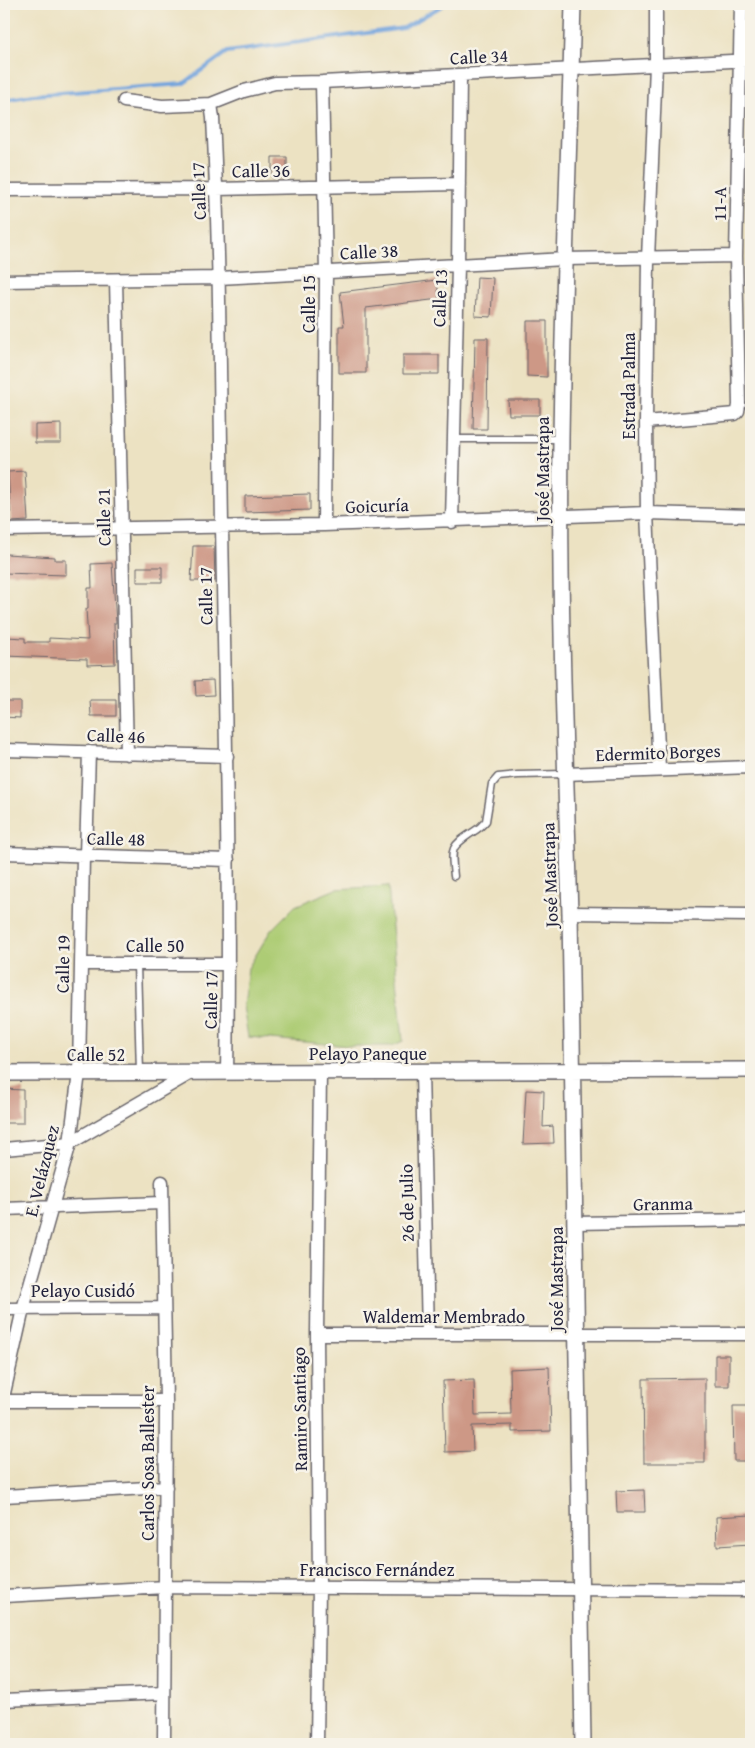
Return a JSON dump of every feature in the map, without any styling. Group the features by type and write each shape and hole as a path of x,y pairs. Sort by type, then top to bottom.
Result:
{"street":[{"name":"José Mastrapa","path":"573,4 565,260 561,517 565,774 570,913 583,1744"},
{"name":"Estrada Palma","path":"656,4 656,65 648,258 646,422 647,514 659,769"},
{"name":"11-A","path":"646,422 735,414 738,411 736,256 745,60 741,4"},
{"name":"Calle 34","path":"124,101 162,106 212,104 244,91 275,83 460,76 745,60"},
{"name":"Calle 13","path":"452,522 460,76"},
{"name":"Calle 15","path":"322,82 326,272 324,525"},
{"name":"Calle 17","path":"212,104 219,278 227,756 229,964 227,1074"},
{"name":"Calle 36","path":"4,190 216,189 459,184"},
{"name":"Calle 38","path":"4,281 219,278 565,260 736,256"},
{"name":"Calle 21","path":"116,280 127,754"},
{"name":"Goicuría","path":"4,530 452,522 647,514 751,516"},
{"name":"Calle 46","path":"4,750 227,756"},
{"name":"Calle 19","path":"79,1073 80,964 89,752"},
{"name":"Edermito Borges","path":"565,774 751,766"},
{"name":"Calle 48","path":"4,853 228,860"},
{"path":"570,913 751,915"},
{"name":"Calle 50","path":"80,964 229,964"},
{"name":"Pelayo Paneque","path":"189,1074 751,1070"},
{"name":"26 de Julio","path":"422,1072 428,1334"},
{"name":"Calle 52","path":"4,1073 189,1074"},
{"name":"E. Velázquez","path":"4,1393 23,1309 70,1143 79,1073"},
{"name":"Ramiro Santiago","path":"317,1744 320,1587 317,1334 320,1073"},
{"path":"4,1149 70,1143 189,1074"},
{"name":"Carlos Sosa Ballester","path":"162,1182 166,1401 164,1744"},
{"path":"4,1209 161,1203"},
{"name":"Granma","path":"575,1223 751,1220"},
{"name":"Pelayo Cusidó","path":"4,1309 163,1308"},
{"name":"Waldemar Membrado","path":"317,1334 751,1334"},
{"path":"4,1401 166,1401"},
{"path":"4,1496 166,1487"},
{"name":"Francisco Fernández","path":"4,1596 166,1587 751,1590"},
{"path":"4,1700 164,1692"}],"lane":[{"path":"453,439 561,439"},
{"path":"454,876 453,848 457,842 483,826 486,821 492,784 498,777 565,774"},
{"path":"136,964 140,1074"}],"green space":[{"path":"388,886 403,1041 392,1046 349,1046 248,1037 243,1006 248,968 271,930 295,906 336,889"}],"building":[{"path":"272,157 287,157 287,178 272,178"},
{"path":"477,277 493,278 491,317 475,316"},
{"path":"437,280 439,299 366,308 366,373 339,373 339,326 344,326 340,292"},
{"path":"527,321 547,321 547,377 527,376"},
{"path":"475,338 488,338 487,429 473,429"},
{"path":"403,355 439,355 439,374 403,374"},
{"path":"508,400 540,400 540,415 509,415"},
{"path":"61,424 61,443 35,443 35,425"},
{"path":"25,471 28,521 11,522 8,472"},
{"path":"310,494 310,510 245,512 245,496"},
{"path":"193,546 214,546 215,581 191,581"},
{"path":"6,554 55,557 55,560 66,560 66,575 4,573"},
{"path":"112,563 116,623 114,623 115,664 87,665 87,659 4,656 4,640 6,640 6,637 25,638 25,642 49,642 49,638 88,640 86,609 88,609 88,588 92,588 91,564"},
{"path":"137,567 162,567 162,582 137,582"},
{"path":"213,680 214,695 196,696 195,681"},
{"path":"90,700 116,700 116,716 91,716"},
{"path":"4,701 20,701 20,718 4,717"},
{"path":"4,1089 23,1090 23,1123 4,1123"},
{"path":"526,1090 544,1091 543,1127 553,1126 554,1143 523,1144"},
{"path":"715,1355 729,1355 729,1386 715,1386"},
{"path":"549,1367 551,1431 512,1432 512,1425 472,1426 473,1451 445,1452 443,1381 474,1380 475,1415 511,1414 510,1369"},
{"path":"705,1378 705,1463 644,1463 643,1379"},
{"path":"733,1406 751,1406 751,1461 734,1461"},
{"path":"644,1490 645,1512 617,1512 616,1491"},
{"path":"751,1515 751,1544 717,1546 716,1517"}],"waterway":[{"path":"4,100 33,95 183,84 227,52 404,28 445,4"}]}
